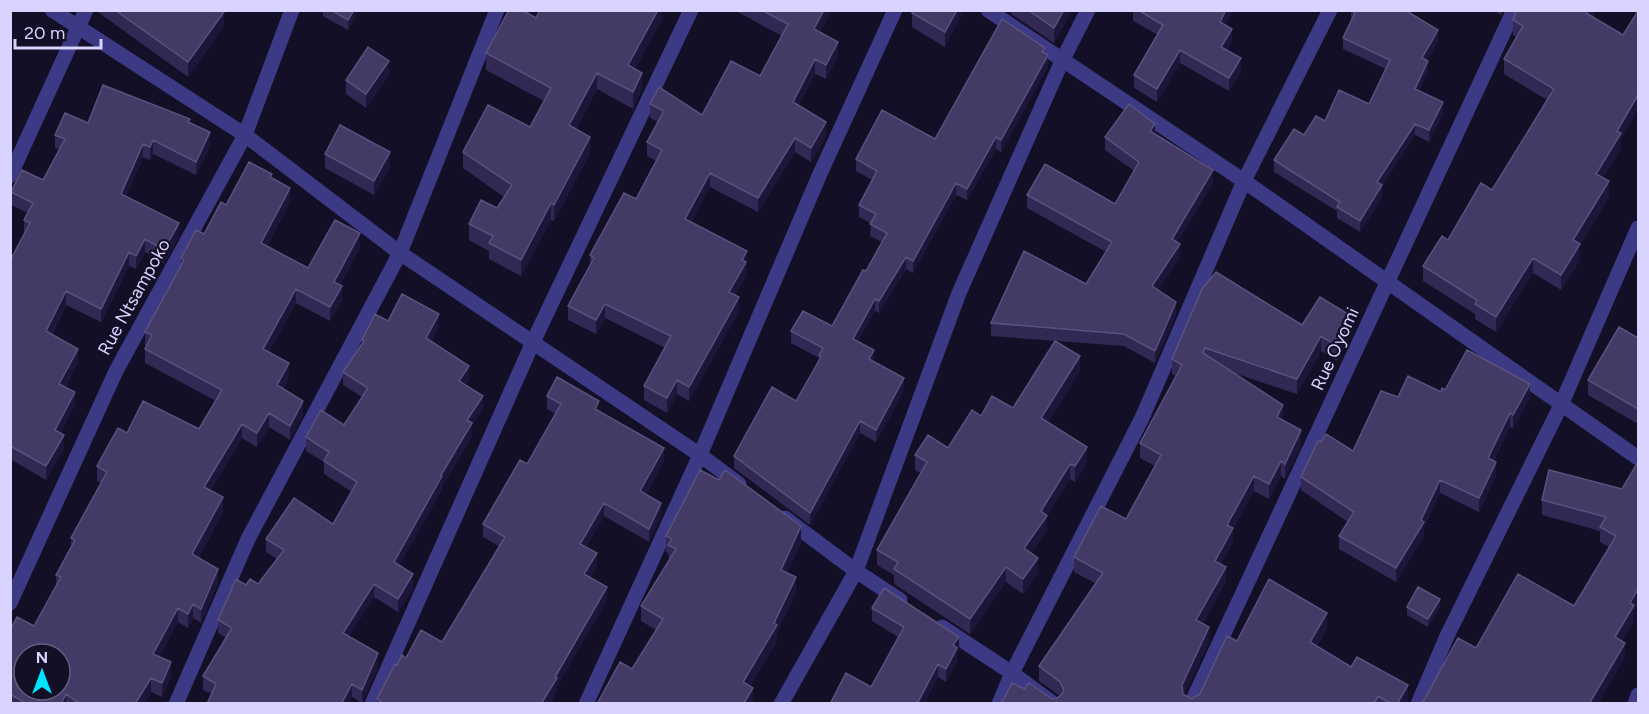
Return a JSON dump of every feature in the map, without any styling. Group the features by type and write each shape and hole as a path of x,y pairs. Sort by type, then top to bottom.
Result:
{"street":[{"path":"52,10 245,135 400,253 700,455 755,496"},
{"path":"10,176 86,10"},
{"name":"Rue Ntsampoko","path":"10,603 116,371 245,135 292,10"},
{"path":"176,704 248,539 400,253 497,10"},
{"path":"372,704 533,342 691,10"},
{"path":"586,704 700,455 819,176 895,10"},
{"path":"988,10 1244,181 1638,458"},
{"path":"781,704 856,571 959,293 1062,61 1088,10"},
{"path":"999,704 1012,673 1142,418 1244,181 1330,10"},
{"name":"Rue Oyomi","path":"1191,704 1514,10"},
{"path":"1418,704 1447,636 1561,405 1638,228"},
{"path":"774,510 856,571 915,609"},
{"path":"934,622 1012,673 1054,704"},
{"path":"1635,704 1638,695"}],"building":[{"path":"115,10 221,10 224,12 188,62"},
{"path":"331,10 354,10 348,20"},
{"path":"509,10 522,10 536,18 540,10 658,10 628,65 642,73 633,92 597,73 569,125 590,137 554,205 551,203 521,260 489,243 493,236 469,224 481,200 497,208 512,185 463,152 488,105 530,127 551,88 486,53"},
{"path":"761,10 824,10 814,29 838,42 826,65 815,59 793,102 826,122 811,148 795,138 758,198 710,173 685,219 747,251 742,260 746,262 729,292 739,297 689,387 677,380 667,398 644,386 671,336 605,304 596,320 568,306 594,258 590,255 624,193 636,199 662,150 647,142 664,111 650,104 659,87 702,115 731,61 760,76 788,24"},
{"path":"913,10 957,10 945,32 912,13"},
{"path":"1028,10 1064,10 1054,28"},
{"path":"1138,10 1226,10 1220,22 1232,29 1221,47 1241,58 1229,78 1180,50 1157,89 1134,75 1163,25"},
{"path":"1351,10 1405,10 1438,30 1422,58 1428,61 1415,89 1443,102 1429,130 1415,124 1377,182 1382,185 1360,221 1337,207 1340,202 1274,160 1294,129 1304,135 1316,116 1325,121 1339,90 1369,104 1390,60 1343,38 1355,13"},
{"path":"1517,10 1588,10 1586,13 1623,35 1638,11 1638,95 1617,131 1621,133 1596,174 1609,181 1573,240 1580,244 1561,275 1533,258 1496,317 1475,304 1477,300 1423,266 1442,236 1448,240 1481,183 1492,190 1554,89 1504,59 1523,26 1513,20"},
{"path":"1002,19 1045,48 1042,52 1048,55 1001,140 996,137 967,189 956,183 913,261 906,257 879,301 875,299 853,339 874,350 869,359 904,378 876,430 860,421 810,513 734,456 772,387 796,401 821,357 819,355 823,348 791,331 803,311 832,326 863,270 866,271 887,233 870,224 876,214 859,205 877,171 856,159 882,110 935,139"},
{"path":"368,47 389,61 366,94 346,80"},
{"path":"103,85 190,119 188,122 210,132 196,162 153,140 150,147 143,144 121,194 179,223 164,250 145,239 136,256 129,252 101,309 66,291 46,331 78,349 59,384 75,392 55,430 64,435 46,466 10,446 10,261 30,223 24,220 33,203 11,192 22,170 43,180 65,139 55,135 65,113 88,123"},
{"path":"1129,104 1155,124 1150,131 1213,170 1172,239 1180,244 1152,286 1176,302 1155,351 1124,334 991,323 1024,251 1086,284 1112,242 1027,195 1045,164 1115,204 1139,162 1105,137"},
{"path":"340,125 390,152 374,181 325,154"},
{"path":"249,162 272,174 270,177 290,188 261,243 308,268 335,220 360,233 334,282 342,286 330,307 296,289 263,349 289,363 277,385 303,401 290,426 269,413 257,433 242,424 204,487 223,497 192,554 218,569 201,609 193,604 188,614 178,608 153,654 171,662 162,683 151,678 135,704 80,704 72,698 72,642 12,642 12,695 10,694 10,630 17,617 34,626 61,577 56,575 75,540 71,538 107,472 97,466 118,428 127,433 143,401 199,429 222,390 145,349 152,335 145,332 184,260 181,258 196,230 204,234 221,202 226,205"},
{"path":"1216,272 1302,325 1320,297 1353,317 1337,346 1321,336 1297,379 1205,348 1203,353 1283,405 1277,417 1301,430 1285,464 1281,461 1269,484 1254,476 1227,525 1233,528 1215,561 1226,567 1196,620 1209,627 1182,685 1183,694 1191,699 1200,694 1227,636 1237,641 1269,579 1327,613 1310,642 1351,667 1357,657 1408,685 1397,704 1391,704 1378,696 1374,704 1001,704 1012,683 1025,689 1029,683 1052,699 1057,698 1064,690 1060,682 1039,666 1103,573 1074,557 1101,506 1126,519 1161,455 1140,443 1182,365 1172,359 1202,289"},
{"path":"402,294 439,314 426,338 469,366 459,381 483,396 467,420 472,423 394,562 413,574 398,599 374,584 343,633 378,653 362,690 352,684 341,704 207,704 216,684 203,676 232,628 218,620 236,579 246,585 250,579 258,584 284,550 266,539 294,498 333,524 357,482 324,461 329,452 306,437 321,410 344,425 368,388 343,372 364,341 362,340 375,314 388,321"},
{"path":"1619,327 1638,338 1638,409 1588,380"},
{"path":"1055,341 1080,356 1041,418 1087,447 1075,466 1070,464 1041,511 1047,516 1024,548 1038,558 1023,579 1006,567 970,619 894,569 898,562 877,550 927,462 915,455 928,435 948,448 972,410 981,416 992,396 1013,408"},
{"path":"1467,350 1530,384 1513,415 1510,413 1488,458 1496,462 1479,498 1440,480 1421,520 1424,522 1396,568 1339,536 1354,512 1301,477 1318,441 1321,442 1326,434 1353,451 1381,391 1398,397 1408,376 1441,392 1442,388 1445,390"},
{"path":"557,377 599,401 595,409 664,448 640,491 661,503 649,529 604,503 580,544 597,553 584,574 607,587 541,704 385,704 377,699 395,664 397,665 402,655 406,658 421,630 442,642 505,537 483,524 520,460 527,464 561,404 547,396"},
{"path":"1638,462 1638,589 1630,603 1634,605 1615,637 1625,643 1589,704 1422,704 1458,638 1476,648 1518,574 1574,606 1616,536 1600,527 1606,517 1542,500 1549,470 1622,489"},
{"path":"700,470 719,480 725,470 801,526 781,570 796,577 774,623 777,625 743,682 753,688 745,704 601,704 598,702 620,662 632,669 663,619 641,606 676,549 668,545 672,539 666,536"},
{"path":"1418,587 1440,599 1428,619 1407,607"},
{"path":"884,588 959,637 953,645 957,648 946,669 938,664 917,704 830,704 846,673 871,687 904,627 872,608"},
{"path":"24,702 62,702 61,704 27,704"}]}
